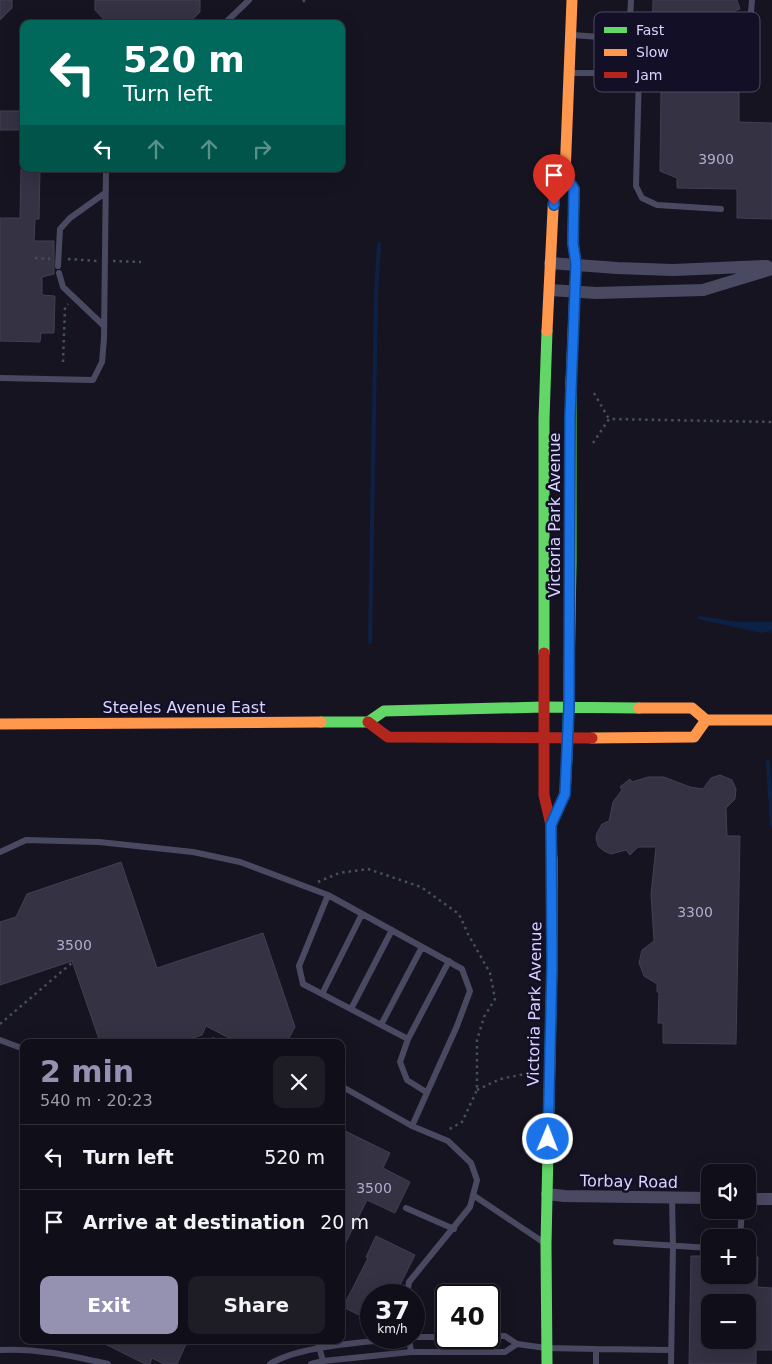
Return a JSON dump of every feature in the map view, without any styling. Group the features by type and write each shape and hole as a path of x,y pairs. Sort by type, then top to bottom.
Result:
{"main road":[{"name":"Victoria Park Avenue","path":"547,1364 546,1244 552,964 551,825 544,795 543,739 544,419 554,190 565,175 572,0"},
{"name":"Victoria Park Avenue","path":"551,825 565,794 569,707 570,416 576,264 573,243 574,189 565,175"},
{"name":"Steeles Avenue East","path":"0,724 368,722 384,711 543,707 692,708 706,720"},
{"path":"368,722 388,738 543,739 694,737 706,720 772,720"}],"street":[{"path":"550,263 673,270 772,267"},
{"path":"550,290 596,293 703,290 772,267"},
{"name":"Torbay Road","path":"547,1194 564,1196 701,1198"},
{"path":"756,1198 772,1199"}],"lane":[{"path":"228,20 249,0"},
{"path":"571,35 594,37"},
{"path":"570,73 594,73"},
{"path":"638,92 637,191 642,198 657,205 721,209"},
{"path":"0,378 93,380 102,362 106,172"},
{"path":"58,262 60,229 70,218 105,193"},
{"path":"59,273 63,287 103,325"},
{"path":"0,852 26,840 99,842 193,852 240,862 328,896 462,969 470,991 457,1026 412,1126"},
{"path":"328,896 299,966 303,984 408,1039"},
{"path":"322,994 362,914"},
{"path":"351,1009 392,930"},
{"path":"381,1025 422,946"},
{"path":"426,1092 407,1080 400,1062 408,1039 448,961"},
{"path":"0,1040 20,1048"},
{"path":"345,1088 412,1126 448,1142 471,1163 477,1180 470,1207 409,1284"},
{"path":"473,1195 546,1244"},
{"path":"671,1364 672,1198"},
{"path":"406,1208 454,1229"},
{"path":"616,1242 701,1248"},
{"path":"500,1336 505,1336 517,1344 546,1348 672,1350"},
{"path":"270,1364 278,1359 318,1348 360,1343"},
{"path":"318,1344 323,1361"},
{"path":"312,1364 323,1361 411,1352 505,1352 517,1344"},
{"path":"596,1349 596,1364"},
{"path":"0,1350 53,1352 108,1364"}],"path":[{"path":"35,258 58,262"},
{"path":"64,362 65,307 68,304"},
{"path":"594,393 609,419"},
{"path":"609,419 772,422"},
{"path":"593,443 609,419"},
{"path":"0,1024 74,961"},
{"path":"477,1090 500,1079 525,1074"}],"water":[{"path":"699,616 738,622 772,622 772,633 769,631 761,633 698,619"}],"building":[{"path":"0,0 12,0 12,8 0,20"},
{"path":"95,0 200,0 200,12 192,20 104,20 95,10"},
{"path":"653,0 737,0 740,9 732,12 653,12"},
{"path":"661,92 739,92 739,122 772,123 772,219 737,218 737,189 677,188 677,178 660,171"},
{"path":"0,111 20,111 20,130 0,130"},
{"path":"21,172 40,172 39,219 35,219 34,241 54,241 54,274 42,277 42,295 55,296 54,333 41,333 40,342 0,341 0,218 20,218"},
{"path":"720,775 732,780 736,789 735,799 726,808 727,836 740,836 736,1044 663,1043 663,1023 658,1023 659,992 657,992 657,984 644,976 639,963 642,950 654,941 651,894 656,847 638,847 630,855 626,850 611,854 598,846 597,833 602,824 609,821 613,802 622,790 620,787 630,779 632,782 648,777 664,777 690,787 703,789 711,778"},
{"path":"121,862 157,968 263,933 295,1027 289,1039 231,1039 206,1026 202,1035 189,1039 99,1039 72,961 0,985 0,922 16,917 27,894"},
{"path":"345,1131 390,1153 383,1168 410,1182 395,1213 367,1200 345,1244"},
{"path":"376,1236 415,1255 400,1284 360,1284 360,1316 345,1308 345,1303 368,1258 366,1257"},
{"path":"691,1256 701,1256 701,1284 756,1284 756,1257 758,1257 757,1287 772,1288 772,1350 756,1350 756,1364 689,1364"},
{"path":"105,1344 186,1344 177,1364 164,1364 152,1358 150,1364 145,1364"}],"waterway":[{"path":"370,642 376,296 379,244"},
{"path":"768,762 772,826"}],"traffic: fast":[{"path":"544,653 544,419 547,331"},
{"path":"551,825 565,794 568,737 571,563 571,384"},
{"path":"321,722 368,722 384,711 543,707 639,708"},
{"path":"547,1364 546,1244 552,964 552,858"}],"traffic: slow":[{"path":"547,331 554,190 565,175 572,0"},
{"path":"565,175 574,189 573,243 576,264 571,384"},
{"path":"639,708 692,708 706,720 772,720"},
{"path":"592,738 694,737 706,720"},
{"path":"0,724 321,722"}],"traffic: jam":[{"path":"544,653 544,795 551,825 552,858"},
{"path":"368,722 388,737 592,738"}],"route":[{"path":"548,1139 552,964 551,825 565,794 569,707 571,562 570,416 576,264 573,243 574,189 565,175 554,190 554,205"}]}
